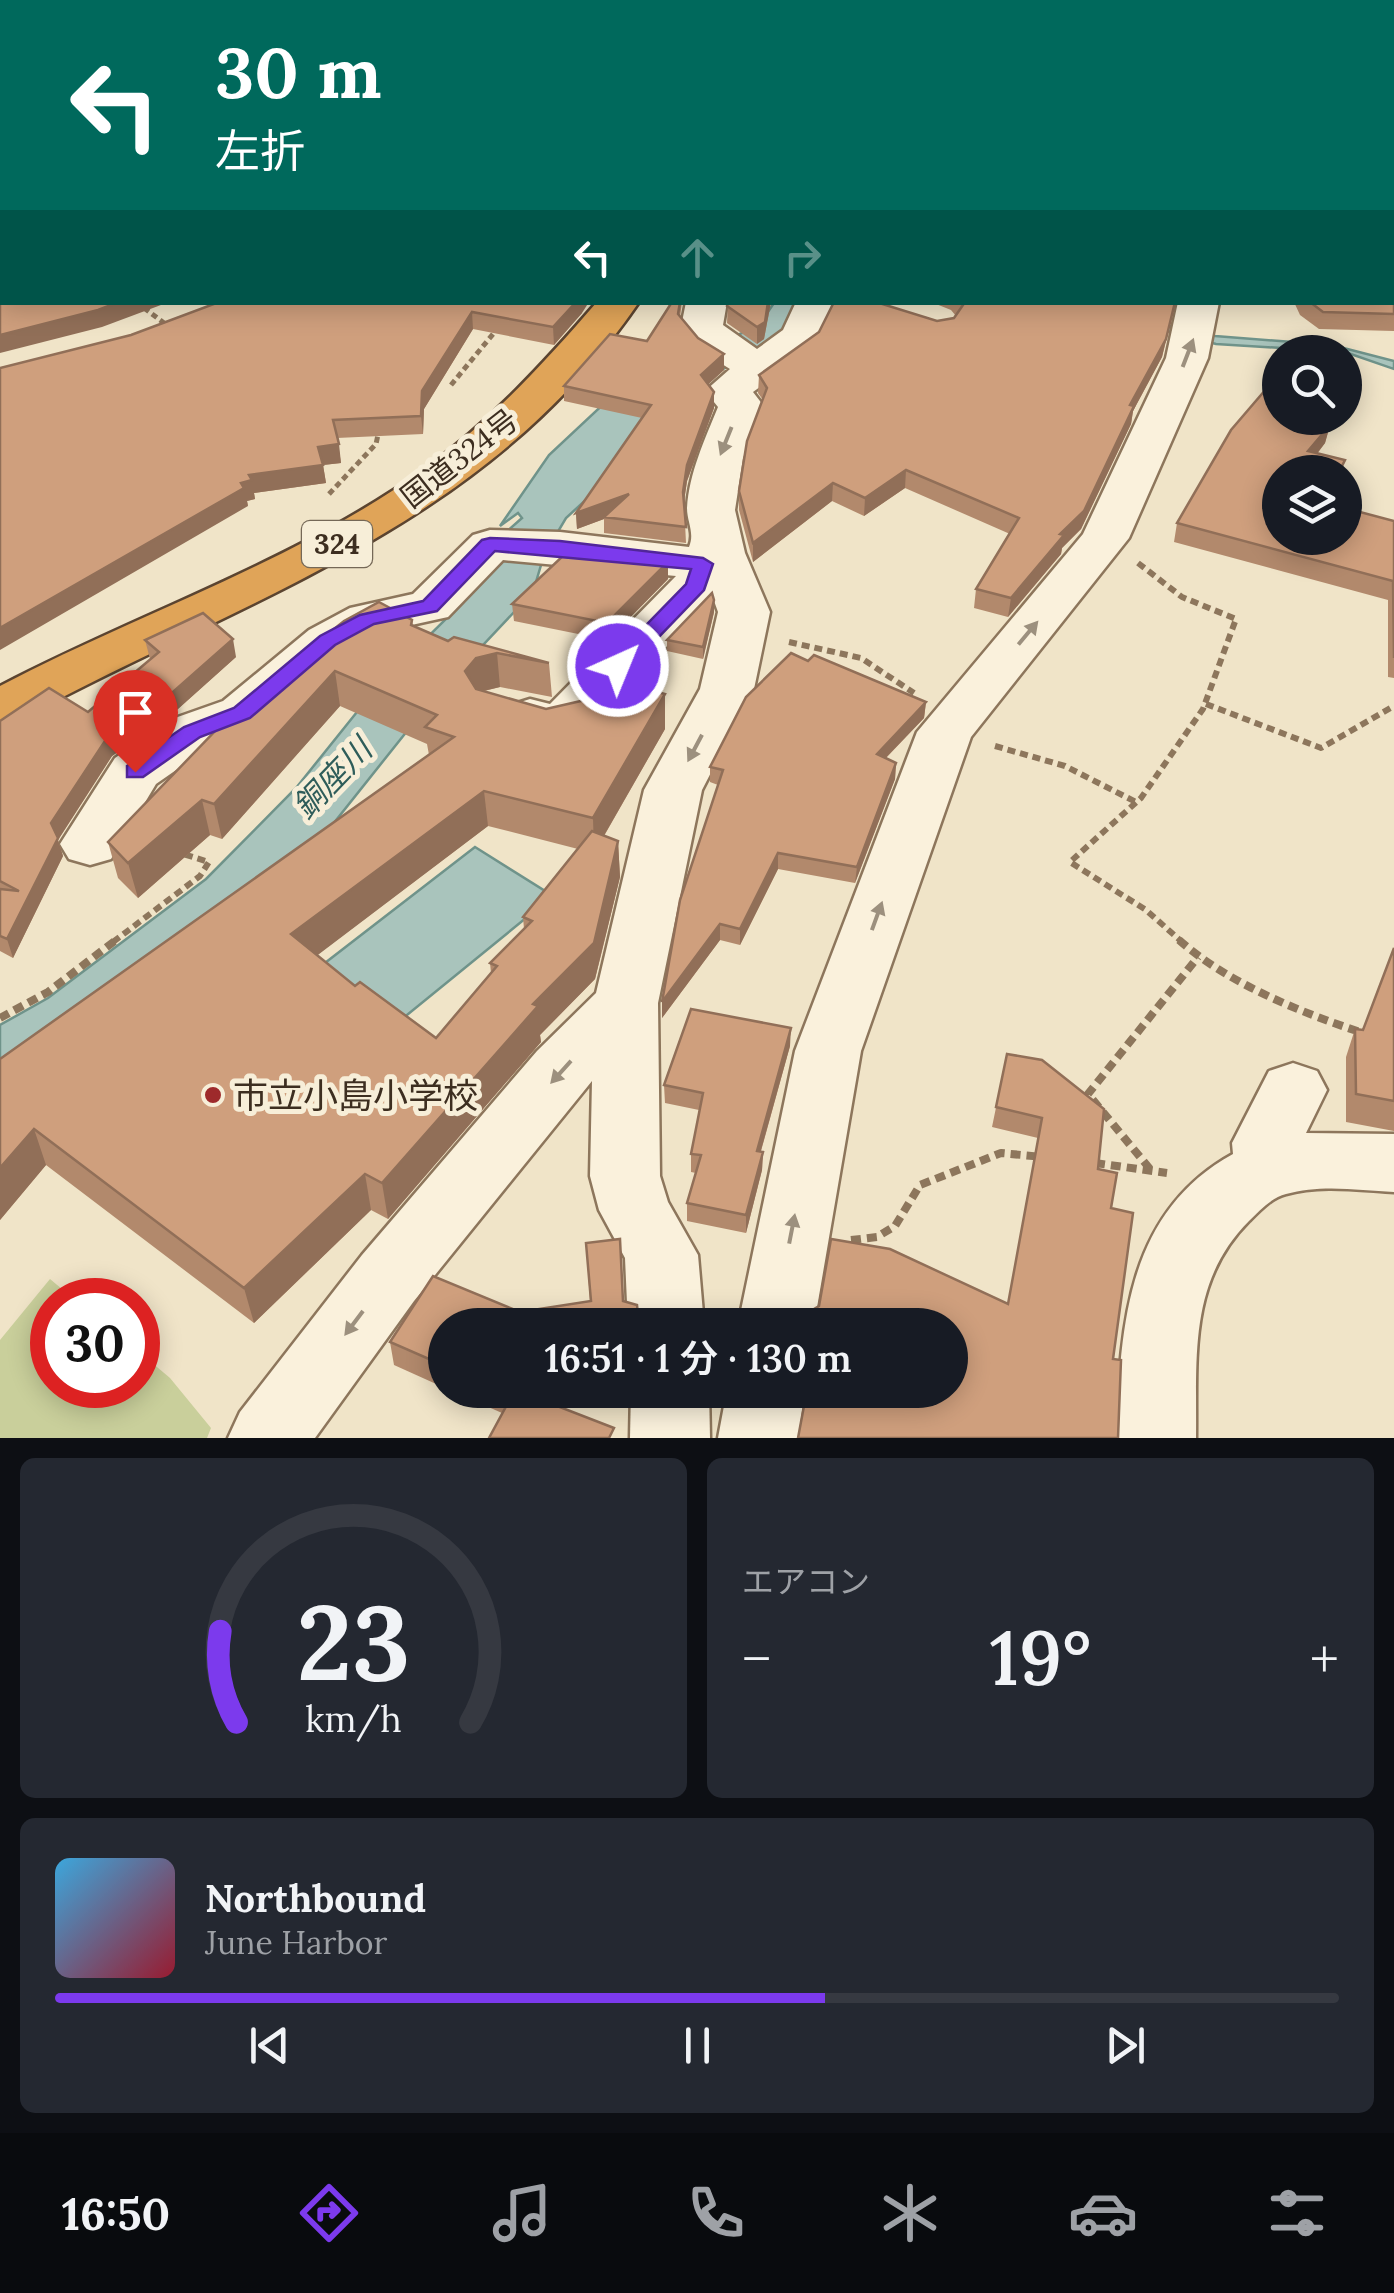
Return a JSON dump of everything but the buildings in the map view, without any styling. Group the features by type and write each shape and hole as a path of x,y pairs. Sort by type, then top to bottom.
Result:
{"highway":[{"name":"国道324号","path":"0,708 61,674 341,542 418,496 485,444 534,397 616,305"}],"street":[{"path":"499,708 549,722 567,720 696,586 710,552 711,510 720,458 741,405 727,391 727,338 802,337 816,305"},
{"path":"779,1308 828,1051 951,725 1105,538 1187,358 1198,305"},
{"path":"90,844 135,772 192,732 242,713 328,641 368,619 430,606 490,544 710,552"},
{"path":"665,1308 661,1255 636,1210 625,1176 626,1003 673,790 729,680 744,612 710,552"},
{"path":"268,1438 388,1278 561,1070 626,1003"},
{"path":"1156,1438 1164,1301 1182,1250 1252,1180 1293,1090"},
{"path":"1252,1180 1326,1159 1394,1163"},
{"path":"670,1408 670,1438"},
{"path":"758,1438 763,1408"}],"path":[{"path":"140,305 164,323"},
{"path":"451,385 469,360 512,318"},
{"path":"326,498 376,444 383,414"},
{"path":"1105,538 1182,597 1236,619 1206,704 1136,802 1070,862 1146,910 1198,957 1318,1018 1379,1038"},
{"path":"729,680 790,642 861,658 951,725 1065,766 1136,802"},
{"path":"1206,704 1321,748 1394,706"},
{"path":"0,1018 48,992 200,876 210,862 184,853 90,844"},
{"path":"1150,1169 1088,1094 1198,957"},
{"path":"790,1238 874,1242 900,1224 920,1185 1001,1152 1057,1159"},
{"path":"1075,1161 1252,1180"}],"green space":[{"path":"30,1303 30,1408 160,1408 160,1370 211,1428 207,1438 0,1438 0,1340"}],"water":[{"name":"銅座川","path":"773,305 810,305 785,341 672,392 625,464 566,518 544,555 533,592 435,696 329,829 0,1091 0,1025 48,998 206,879 296,788 377,687 447,618 478,579 497,540 522,518 518,513 500,526 549,455 627,382 761,322"},
{"path":"1151,322 1215,336 1262,340 1262,347 1216,344 1148,326"},
{"path":"1362,353 1394,361 1394,369 1362,358"},
{"path":"475,847 553,896 391,1028 312,973"}],"place":[{"name":"市立小島小学校","path":"213,1095"}],"route":[{"path":"135,772 192,732 242,713 328,641 368,619 430,606 490,544 560,547 703,564 696,586 618,666"}]}
